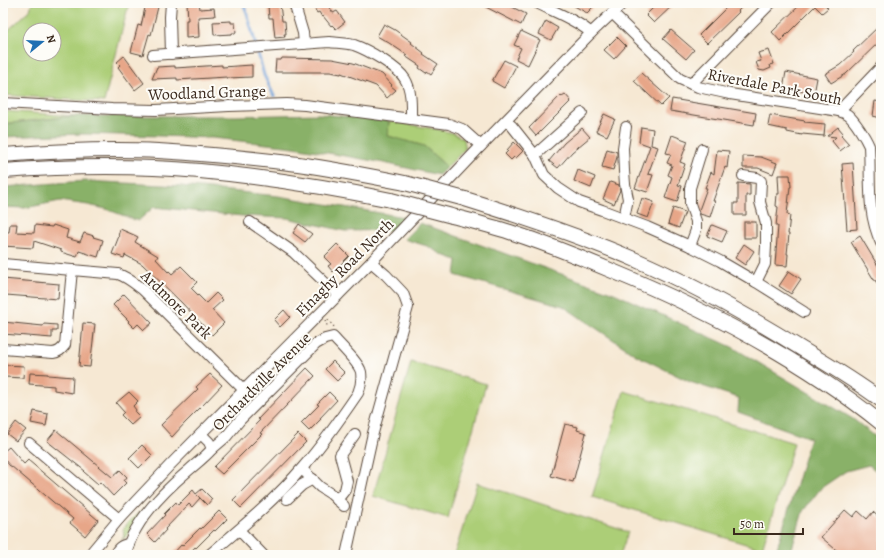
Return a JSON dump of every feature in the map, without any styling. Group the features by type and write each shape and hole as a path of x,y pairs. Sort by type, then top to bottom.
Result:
{"highway":[{"path":"3,155 103,150 157,151 201,154 298,164 352,172 405,183 465,199 525,218 591,242 689,284 781,335 881,400"},
{"path":"3,171 108,167 157,168 230,174 307,184 391,200 510,232 636,280 725,322 818,378 858,404 881,423"}],"street":[{"path":"171,3 171,54"},
{"path":"294,3 303,33 304,44"},
{"path":"537,3 592,33"},
{"name":"Finaghy Road North","path":"88,555 119,519 201,434 371,262 481,146 623,3"},
{"path":"691,84 771,3"},
{"name":"Riverdale Park South","path":"612,14 680,79 691,84 730,94 839,111 851,118 866,138 869,146 870,197 872,215 874,226 881,243"},
{"path":"153,55 329,42 344,43 371,53 395,68 405,79 409,88 411,119"},
{"path":"839,111 881,68"},
{"name":"Woodland Grange","path":"3,102 112,109 156,110 305,104 449,124 462,129 481,146"},
{"path":"535,155 582,113"},
{"path":"506,121 512,126 535,155 544,175 558,188 579,202 624,218 690,246 720,261 804,312"},
{"path":"624,218 628,199 625,184 623,148 626,127"},
{"path":"690,246 696,230 696,221 690,204 690,188 702,149"},
{"path":"743,176 757,178 761,181 760,202 766,223 766,246 765,264 756,282"},
{"path":"250,222 293,252 338,295"},
{"path":"346,555 373,433 408,308 403,293 371,262"},
{"name":"Ardmore Park","path":"3,264 118,274 125,277 142,289 244,390"},
{"path":"3,349 52,353 58,352 62,349 65,345 72,270"},
{"name":"Orchardville Avenue","path":"126,555 128,544 154,503 226,437 240,420 316,344 329,338 359,366 361,373 361,385 358,393 319,449 302,468 270,502 209,555"},
{"name":"Orchardville Avenue","path":"201,434 209,442 212,449"},
{"path":"302,468 320,487 341,503 347,481 340,455 355,434"},
{"path":"29,443 119,519"},
{"path":"287,499 302,485 313,479"},
{"path":"239,530 263,555"},
{"path":"114,555 123,545 128,544"}],"path":[{"path":"321,312 335,328 329,338 324,333 327,324 321,312"}],"green space":[{"path":"32,3 129,3 104,102 3,95 3,35 30,10"},
{"path":"3,111 74,116 3,124"},
{"path":"320,114 389,121 388,136 424,146 447,167 439,175 379,162 294,147 213,138 83,134 3,137 3,124 74,116 236,116"},
{"path":"389,121 453,133 464,139 465,149 447,167 424,146 388,136"},
{"path":"85,181 181,186 278,196 404,217 395,230 345,231 287,218 242,216 154,207 138,221 106,209 60,201 25,208 3,207 3,187"},
{"path":"420,223 614,293 732,347 853,419 881,441 881,475 869,465 846,471 821,488 803,511 790,555 775,555 810,438 738,412 739,398 690,382 636,355 563,306 455,275 457,260 443,255 427,246 404,239"},
{"path":"411,362 486,384 448,518 373,496"},
{"path":"624,391 794,443 762,549 592,497"},
{"path":"477,483 628,532 620,555 454,555"},
{"path":"139,512 127,536 122,540 124,536 123,528"}],"building":[{"path":"146,3 159,3 151,35 149,34 143,55 131,52 138,25 141,26"},
{"path":"187,3 199,3 200,9 214,8 215,16 198,17 199,37 186,38 186,20 188,20"},
{"path":"318,3 327,3 333,13 337,11 345,22 336,29 332,25 331,26 319,12 317,13 313,6"},
{"path":"478,3 504,3 526,14 521,25"},
{"path":"569,3 597,3 587,13"},
{"path":"658,3 675,3 654,23 646,15"},
{"path":"731,3 746,3 738,11 739,12 707,43 699,35"},
{"path":"802,3 823,3 828,8 822,13 815,6 780,41 772,32"},
{"path":"280,4 282,21 285,21 286,34 284,34 285,37 275,38 273,18 269,18 268,5"},
{"path":"231,21 231,23 235,23 236,33 214,35 213,22"},
{"path":"546,21 558,28 551,40 539,34"},
{"path":"384,24 412,42 411,43 424,53 423,54 438,64 431,74 427,71 426,73 419,68 420,66 405,56 407,55 377,36"},
{"path":"881,24 881,40 846,74 831,83 825,74 840,65"},
{"path":"671,30 694,50 686,59 663,39"},
{"path":"521,31 540,40 528,65 516,59 521,48 514,45"},
{"path":"617,37 626,46 614,59 604,50"},
{"path":"769,50 774,64 770,65 771,68 764,71 759,70 756,62 761,61 758,53"},
{"path":"124,56 144,83 135,90 118,67 120,65 117,62"},
{"path":"282,58 332,59 353,63 382,74 396,90 387,98 376,86 341,73 275,72 276,60 281,60"},
{"path":"504,60 516,66 504,88 492,81"},
{"path":"222,65 222,67 252,65 252,77 177,80 177,78 152,79 157,67 175,66 175,68"},
{"path":"786,72 817,78 814,94 783,88"},
{"path":"641,73 669,98 661,106 634,81"},
{"path":"565,94 571,101 536,136 529,128 561,95 562,96"},
{"path":"672,99 756,113 754,125 670,111"},
{"path":"875,101 881,102 881,118 873,116"},
{"path":"604,114 615,119 607,136 596,131"},
{"path":"770,115 805,121 804,122 825,124 824,136 802,135 768,126"},
{"path":"641,127 653,129 651,145 658,147 648,174 653,175 647,192 635,188 650,146 639,142"},
{"path":"838,127 843,133 841,135 849,144 840,151 832,141 836,137 827,136"},
{"path":"582,128 590,137 572,152 558,168 549,161 564,143"},
{"path":"672,135 688,141 680,162 685,164 678,185 682,186 677,202 665,198 672,177 668,175 672,165 667,163 671,154 666,153"},
{"path":"514,142 523,151 516,158 514,157 511,160 505,154"},
{"path":"607,149 617,152 613,170 602,167"},
{"path":"717,150 729,151 727,168 725,167 713,201 715,201 710,217 700,214 699,210 711,172 714,174"},
{"path":"743,156 761,157 777,163 773,174 758,168 743,168"},
{"path":"853,163 857,229 847,230 842,164"},
{"path":"578,170 595,177 591,188 574,181"},
{"path":"778,175 790,175 791,187 787,214 790,215 787,266 775,265 778,226 776,226 778,207 776,206 777,194 779,194"},
{"path":"610,182 619,185 620,190 614,204 603,199"},
{"path":"738,183 750,184 750,195 746,195 746,215 734,215 734,203 738,203"},
{"path":"642,198 654,202 648,218 637,214"},
{"path":"673,208 685,212 679,228 668,224"},
{"path":"744,222 756,222 756,238 744,238"},
{"path":"10,224 17,224 16,232 34,233 35,225 52,227 53,225 68,230 66,238 80,242 84,233 103,240 98,257 79,251 77,257 34,241 33,248 3,246 3,232 9,232"},
{"path":"299,224 312,234 305,242 293,233"},
{"path":"712,225 727,231 722,242 707,236"},
{"path":"120,229 138,237 135,242 158,256 156,259 168,272 169,271 172,274 181,266 197,282 191,288 206,303 216,293 223,300 212,310 224,323 212,335 142,264 125,255 124,258 112,254"},
{"path":"860,236 881,271 881,290 851,242"},
{"path":"337,244 349,256 333,272 328,266 331,264 324,257"},
{"path":"744,244 754,251 745,265 735,258"},
{"path":"789,271 801,279 791,294 779,286"},
{"path":"3,279 59,284 58,299 6,295 6,291 3,291"},
{"path":"124,294 152,323 144,330 138,324 134,328 113,305"},
{"path":"284,310 290,317 280,327 274,320"},
{"path":"3,322 43,326 44,324 57,325 57,331 52,331 52,338 3,334"},
{"path":"83,323 95,324 90,367 79,366"},
{"path":"333,361 345,373 337,381 325,369"},
{"path":"6,365 24,366 23,378 5,377"},
{"path":"307,368 315,376 260,433 262,434 222,474 214,467 260,420 258,419"},
{"path":"30,373 73,377 72,393 54,390 54,386 29,384"},
{"path":"210,374 222,385 172,437 161,425 198,389 196,387"},
{"path":"129,392 138,401 133,406 136,410 135,412 140,417 131,425 121,415 124,412 116,403"},
{"path":"329,392 337,400 309,431 301,423 319,405 317,404"},
{"path":"34,411 48,414 46,426 31,423"},
{"path":"16,422 26,430 16,441 7,434"},
{"path":"565,424 578,427 577,430 586,433 573,482 551,476"},
{"path":"56,430 112,477 120,470 127,477 124,481 126,483 113,496 100,482 98,484 84,472 85,471 47,441"},
{"path":"298,434 306,442 241,508 233,500"},
{"path":"142,445 152,455 139,468 129,458"},
{"path":"9,447 24,464 28,460 98,520 85,536 70,523 73,519 10,466 3,458 3,452"},
{"path":"202,489 212,499 207,505 200,498 192,507 189,504 165,529 166,530 155,542 147,534 176,502 178,505 193,490 196,494"},
{"path":"845,510 853,517 858,511 867,519 873,512 881,519 881,550 877,555 842,555 821,537"},
{"path":"219,511 227,519 215,531 214,530 188,555 172,555 181,545 182,546 200,528 201,529"}],"waterway":[{"path":"243,3 264,75 274,96"}]}
